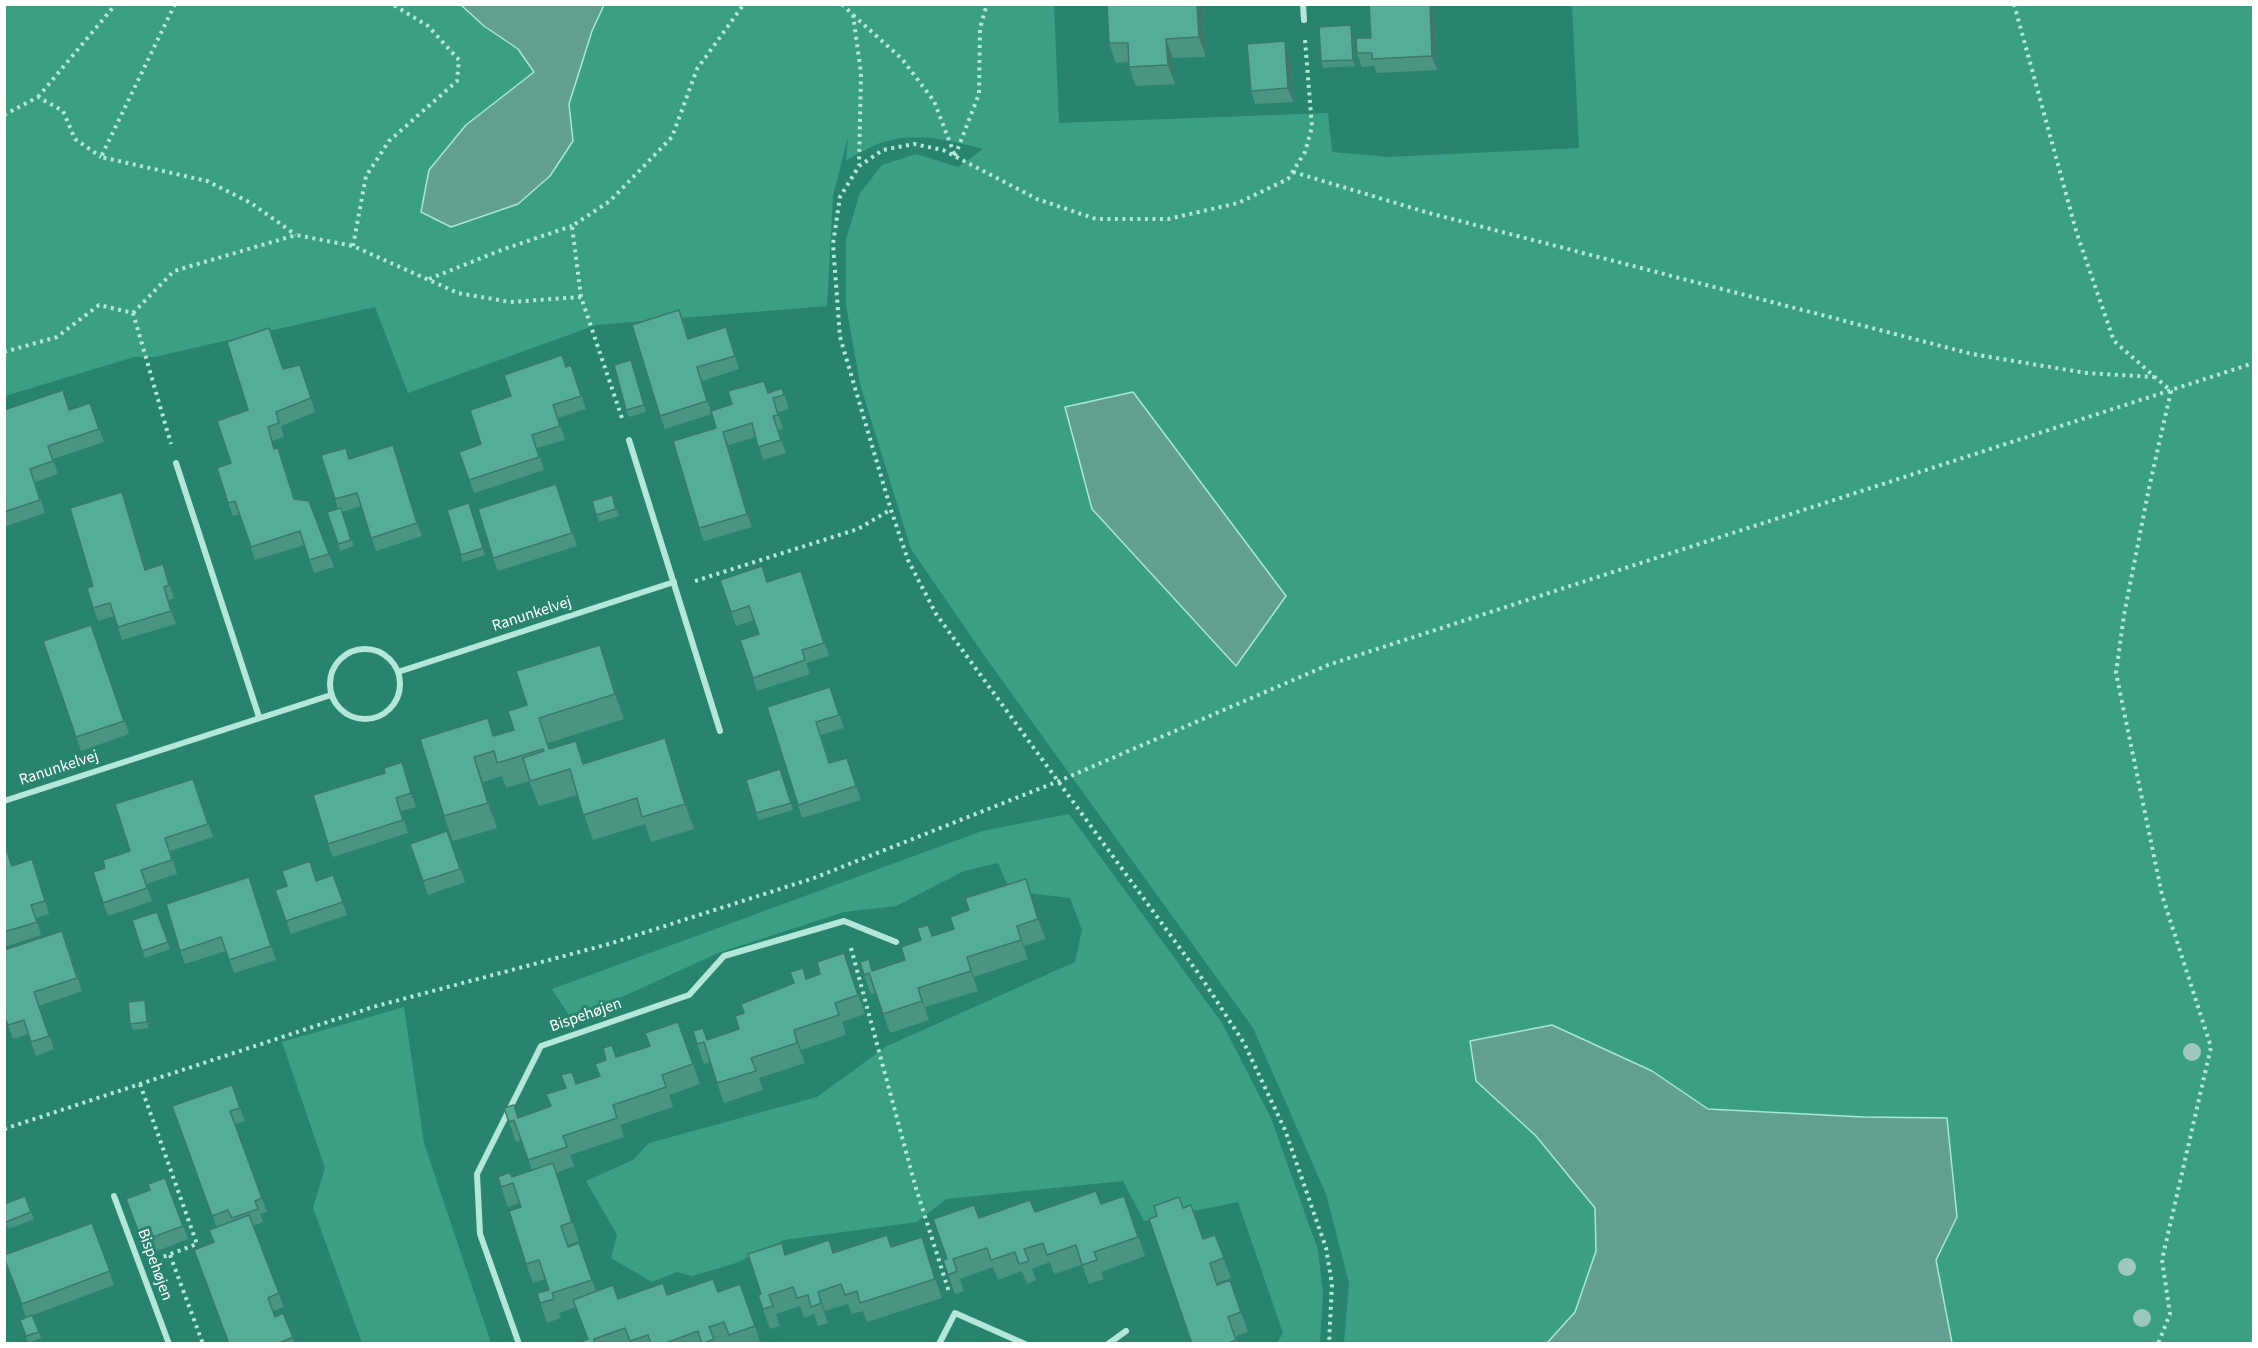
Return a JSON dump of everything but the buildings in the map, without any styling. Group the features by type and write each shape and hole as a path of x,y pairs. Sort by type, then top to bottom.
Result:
{"street":[{"path":"1303,4 1304,20"},
{"path":"629,440 720,730"},
{"path":"177,463 259,717"},
{"name":"Ranunkelvej","path":"398,672 674,582"},
{"path":"359,649 376,651 392,661 398,672 399,694 394,704 376,718 354,718 344,713 336,705 331,695 329,683 332,671 347,653 359,649"},
{"name":"Ranunkelvej","path":"4,801 331,695"},
{"path":"844,921 896,942"},
{"name":"Bispehøjen","path":"519,1344 480,1234 477,1174 541,1046 689,995 724,956 844,921"},
{"name":"Bispehøjen","path":"114,1196 169,1344"},
{"path":"939,1344 955,1313 1025,1344"},
{"path":"1108,1344 1126,1331"}],"path":[{"path":"4,115 38,97 116,4"},
{"path":"101,157 175,4"},
{"path":"353,246 366,176 389,141 457,81 459,60 428,26 392,4"},
{"path":"429,279 504,249 572,226 610,201 672,137 697,69 744,4"},
{"path":"842,4 902,59 934,101 955,157"},
{"path":"955,157 979,94 980,28 987,4"},
{"path":"2014,4 2077,234 2114,341 2171,391"},
{"path":"853,15 861,73 859,166"},
{"path":"1304,20 1312,127 1305,152 1288,179 1278,184 1238,203 1168,219 1096,219 1037,199 943,150 914,144 884,150 859,166 840,197 833,244 840,337 908,560 936,614 1202,977 1244,1042 1285,1130 1326,1248 1332,1284 1329,1344"},
{"path":"38,97 63,111 75,139 101,157 207,181 251,203 296,235 353,246 458,293 510,302 581,297"},
{"path":"1293,172 1429,213 1972,354 2085,373 2154,377"},
{"path":"572,226 581,297 629,440"},
{"path":"133,313 174,271 296,235"},
{"path":"4,352 57,337 99,305 133,313"},
{"path":"133,313 177,463"},
{"path":"4,1129 373,1007 609,944 814,878 1059,781 1328,665 2253,363"},
{"path":"2158,1344 2170,1314 2162,1260 2211,1047 2162,895 2116,673 2126,604 2171,391"},
{"path":"674,582 687,583 858,529 891,510"},
{"path":"844,921 915,1185 955,1313"},
{"path":"140,1084 197,1244 140,1266"},
{"path":"170,1255 203,1344"}],"green space":[{"path":"7,5 1054,5 1059,123 1328,113 1332,152 1388,157 1579,148 1572,5 2253,5 2253,1343 1344,1343 1349,1283 1326,1194 1253,1028 986,658 911,549 860,384 846,305 846,239 860,193 882,165 916,154 958,167 983,149 932,138 893,139 846,160 848,137 833,196 827,306 596,325 408,393 375,307 154,357 134,357 5,396 4,7"},
{"path":"1069,814 1222,1023 1271,1118 1318,1250 1323,1294 1320,1343 1277,1343 1283,1333 1238,1202 1144,1221 1123,1181 946,1199 917,1222 784,1240 736,1263 692,1276 677,1272 652,1282 611,1258 617,1235 586,1181 633,1160 649,1143 817,1097 887,1046 1075,962 1082,930 1070,898 1010,891 998,863 964,871 896,906 844,912 718,953 572,1020 552,989 982,831"},
{"path":"404,1007 424,1143 491,1343 362,1343 313,1208 325,1168 282,1042"}],"water":[{"path":"461,5 604,5 592,31 569,104 573,141 550,176 518,204 451,227 421,212 429,170 466,125 534,72 518,49 484,26"},
{"path":"1133,392 1286,596 1236,666 1092,509 1065,407"},
{"path":"1552,1025 1652,1071 1708,1109 1863,1117 1947,1118 1957,1217 1936,1260 1952,1343 1547,1343 1575,1312 1596,1251 1595,1208 1536,1136 1476,1081 1470,1041"}]}
